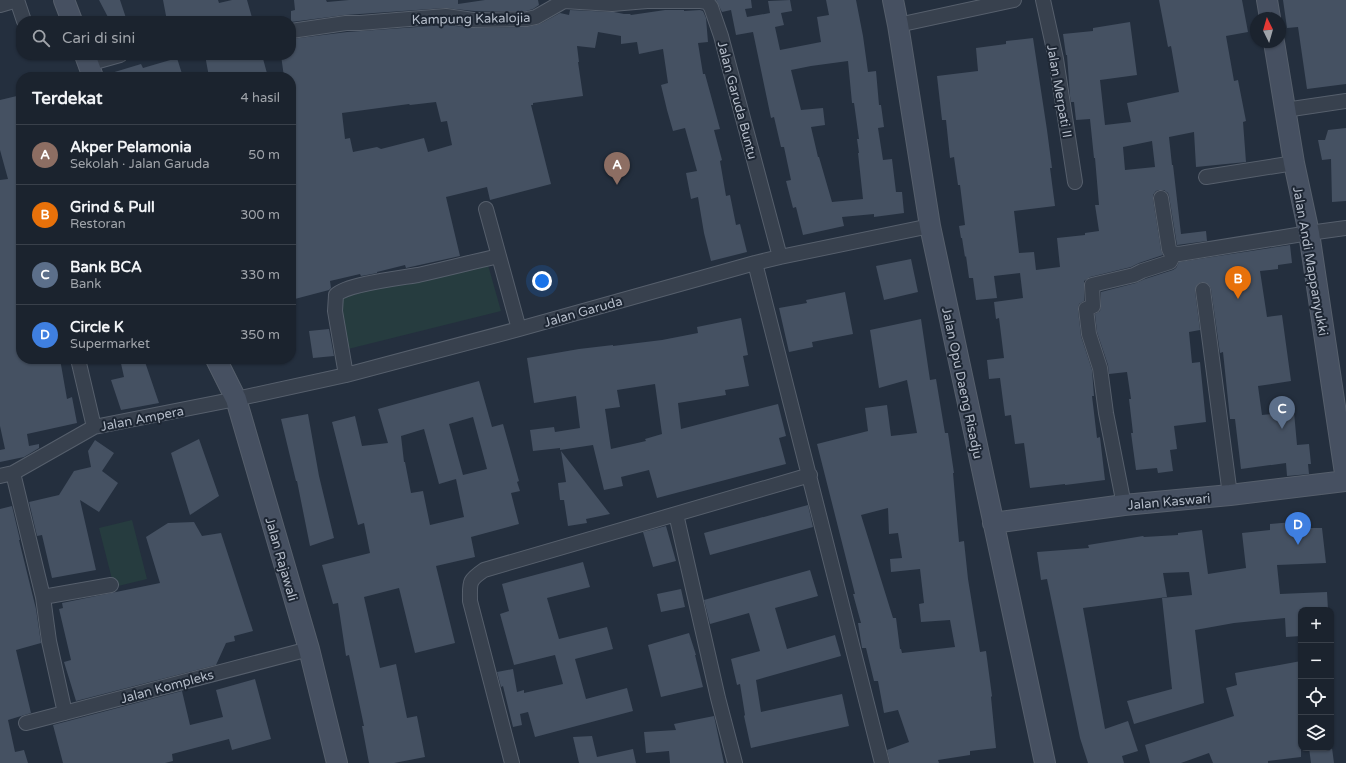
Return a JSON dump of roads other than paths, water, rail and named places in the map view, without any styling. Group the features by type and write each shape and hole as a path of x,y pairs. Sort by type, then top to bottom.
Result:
{"main road":[{"path":"64,0 70,16"},
{"name":"Jalan Opu Daeng Risadju","path":"893,0 930,226 1045,763"},
{"path":"1267,0 1269,12"},
{"name":"Jalan Andi Mappanyukki","path":"1275,48 1294,163 1308,233 1346,481"},
{"name":"Jalan Rajawali","path":"218,364 236,399 309,649 337,763"},
{"name":"Jalan Kaswari","path":"993,522 1124,505 1230,495 1346,481"}],"street":[{"path":"0,5 17,0 22,16"},
{"path":"898,25 1014,0"},
{"name":"Jalan Merpati II","path":"1042,0 1056,59 1075,182"},
{"name":"Kampung Kakalojia","path":"296,30 346,23 446,16 473,20 527,19 536,17 557,3 570,1 612,4 647,1"},
{"name":"Jalan Garuda Buntu","path":"647,1 701,1 707,2 711,7 721,36 780,257"},
{"path":"89,65 104,60"},
{"path":"1285,110 1346,101"},
{"path":"1206,177 1294,163"},
{"path":"1160,198 1169,249 1171,253 1174,254 1346,228"},
{"path":"486,209 519,329"},
{"name":"Jalan Garuda","path":"236,399 346,375 519,329 755,263 930,226"},
{"path":"1124,505 1106,413 1100,368 1090,334 1086,309 1093,306 1092,285 1134,275 1170,262 1174,254"},
{"path":"346,375 335,311 336,295 340,291 361,285 420,275 499,256"},
{"path":"755,263 810,475 879,762"},
{"path":"1203,290 1230,495"},
{"name":"Jalan Ampera","path":"79,364 94,427 236,399"},
{"path":"64,714 49,641 43,597 6,474 94,427"},
{"path":"512,763 470,601 470,583 475,577 484,570 810,475"},
{"path":"676,514 718,698 735,763"},
{"path":"43,597 111,585"},
{"name":"Jalan Kompleks","path":"26,723 309,649"}],"place":[{"name":"Akper Pelamonia","path":"617,185"},
{"name":"Grind & Pull","path":"1238,299"},
{"name":"Bank BCA","path":"1282,429"},
{"name":"Circle K","path":"1298,545"}]}
